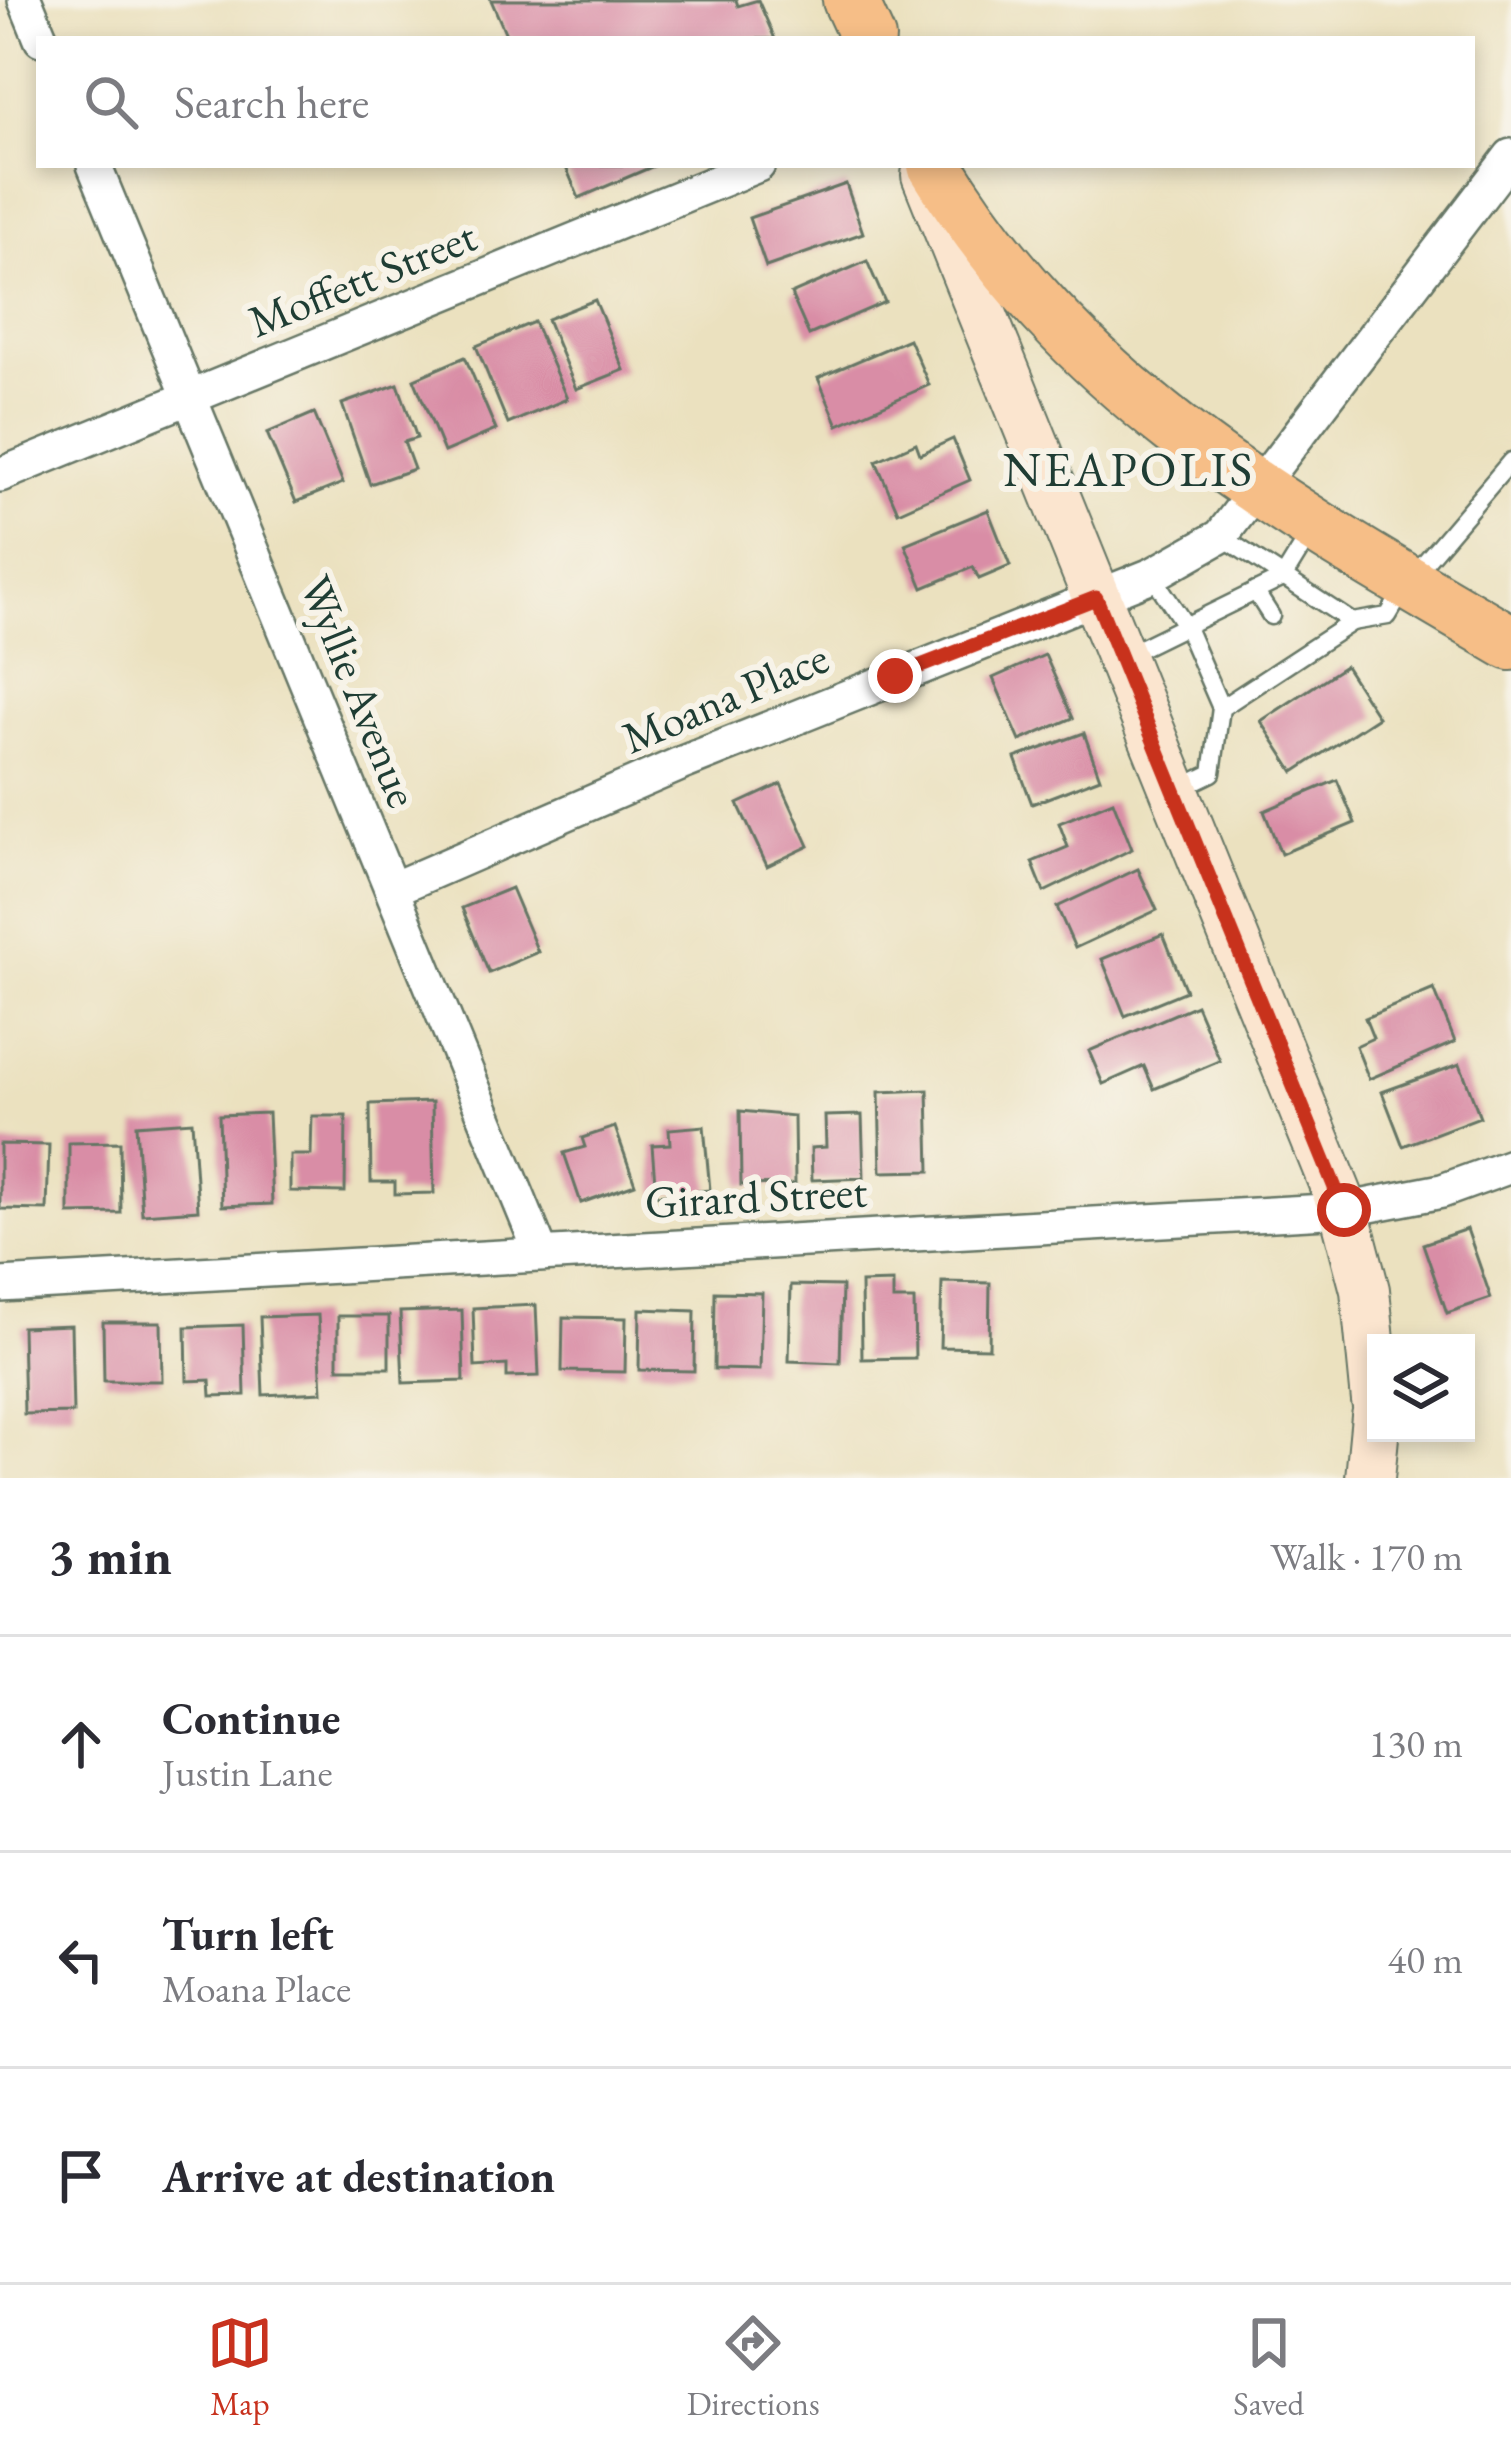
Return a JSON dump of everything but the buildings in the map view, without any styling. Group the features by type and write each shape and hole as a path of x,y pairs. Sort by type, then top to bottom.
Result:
{"main road":[{"path":"850,0 867,36"},
{"path":"923,168 1344,1210 1365,1289 1369,1334"},
{"path":"937,168 974,229 1090,361 1258,493 1511,643"},
{"path":"1370,1478 1373,1442"}],"street":[{"path":"25,0 40,36"},
{"name":"Moana Place","path":"393,889 680,764 1152,575 1221,536 1511,156"},
{"name":"Wyllie Avenue","path":"95,168 541,1253"},
{"name":"Moffett Street","path":"0,475 751,168"},
{"name":"Girard Street","path":"0,1285 1344,1210 1442,1191 1511,1166"}],"lane":[{"path":"1221,708 1295,652 1352,622 1388,616 1408,583 1511,461"},
{"path":"1120,658 1283,578 1312,529"},
{"path":"1221,536 1352,622"},
{"path":"1152,575 1185,625 1221,708 1212,773 1173,792"},
{"path":"1256,591 1271,616"}],"district":[{"name":"NEAPOLIS","path":"1129,469"}],"route":[{"path":"895,676 1096,598 1344,1210"}]}
